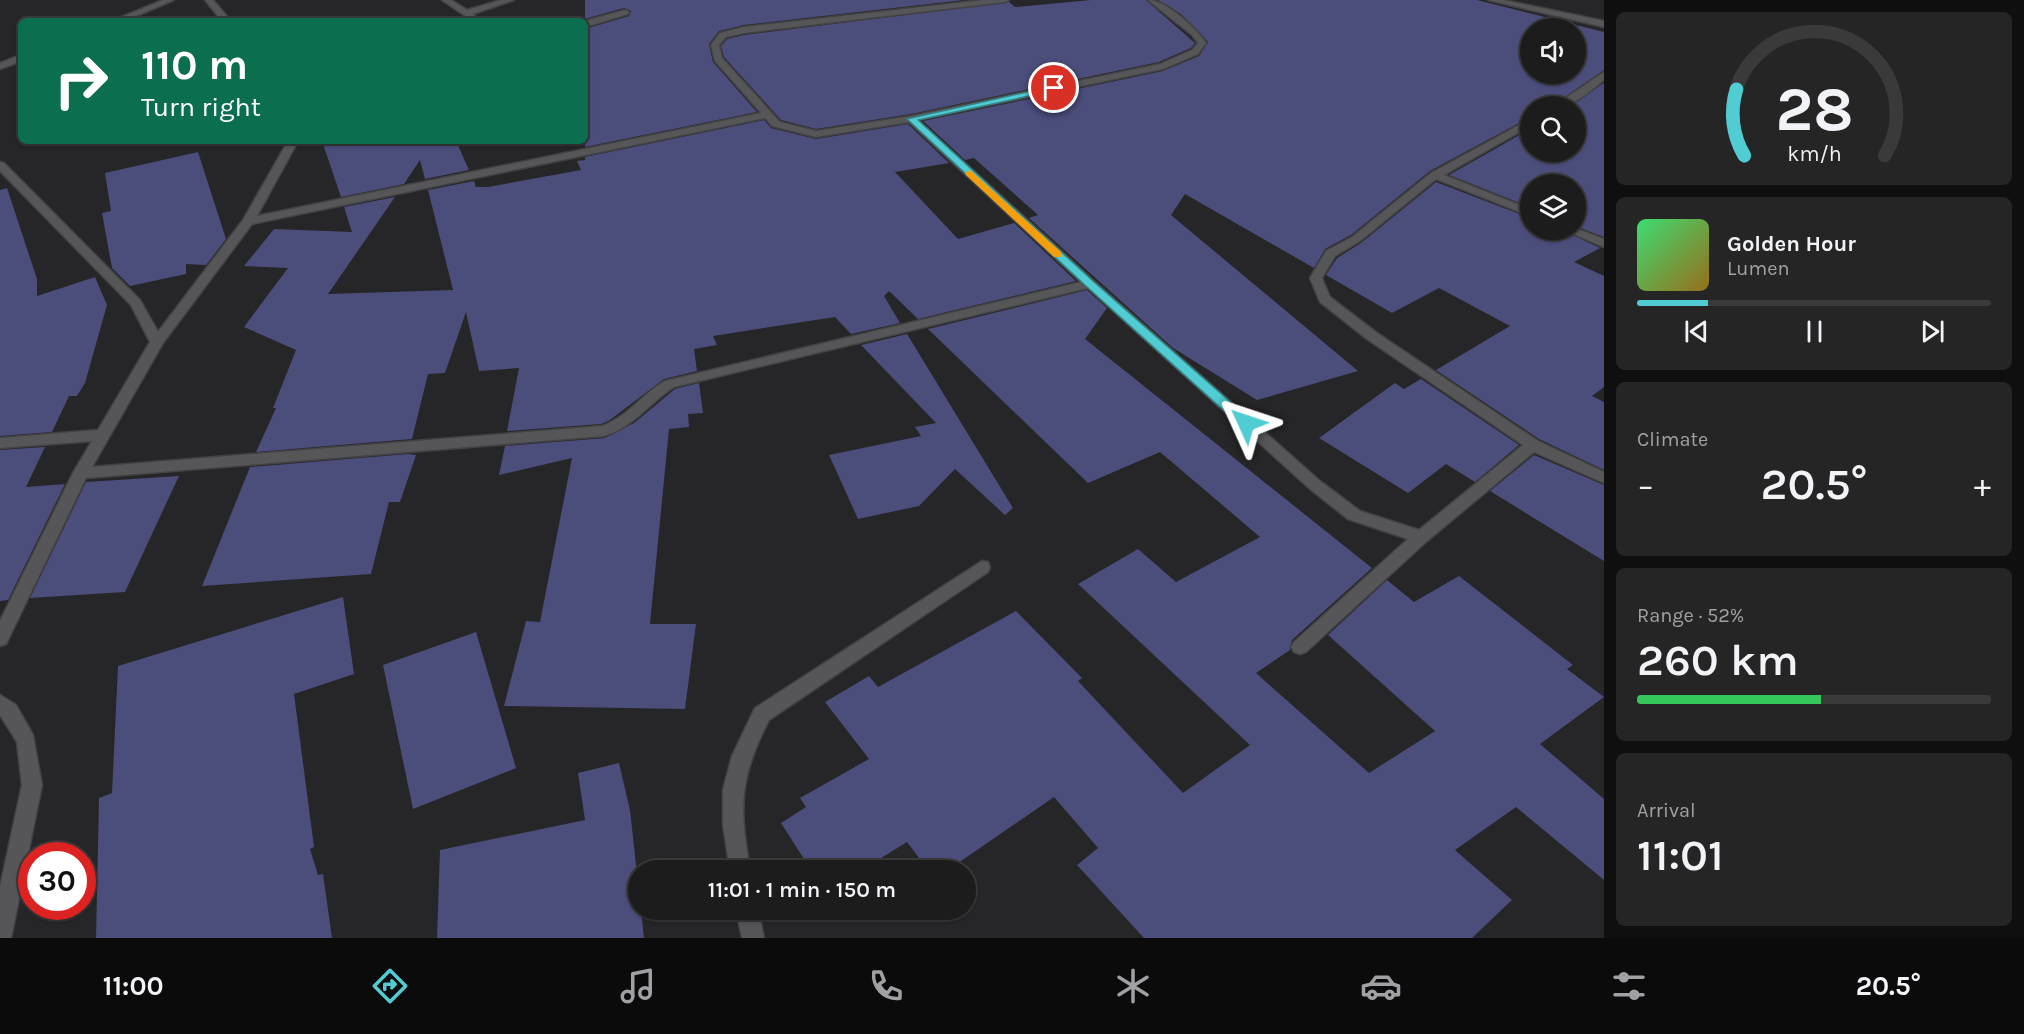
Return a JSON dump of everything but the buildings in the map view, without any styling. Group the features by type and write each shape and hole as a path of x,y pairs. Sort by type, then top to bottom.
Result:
{"street":[{"path":"124,18 170,0"},
{"path":"209,0 224,18"},
{"path":"446,0 473,18"},
{"path":"467,13 510,0"},
{"path":"1005,0 791,24 723,35 715,45 718,58 776,124 794,131 816,134 911,119 1163,66 1195,52 1202,42 1195,33 1152,0"},
{"path":"1492,0 1604,24"},
{"path":"588,23 625,12"},
{"path":"0,66 18,59"},
{"path":"1577,96 1604,75"},
{"path":"249,221 766,115"},
{"path":"911,119 1090,284 1315,484 1354,514 1421,537"},
{"path":"1520,128 1435,175 1356,239 1330,254 1316,278 1324,299 1372,336 1533,445 1604,478"},
{"path":"0,639 81,473 157,342 249,221 291,144"},
{"path":"0,165 136,303 157,342"},
{"path":"1435,175 1520,209"},
{"path":"1586,236 1604,243"},
{"path":"81,473 275,459 555,432 604,430 632,418 661,389 670,384 1090,284"},
{"path":"0,443 104,435"},
{"path":"1300,646 1421,537 1533,445"},
{"path":"738,860 732,825 731,791 744,748 762,714 982,567"},
{"path":"0,703 9,711 26,741 32,785 0,938"},
{"path":"749,920 753,938"}],"slow traffic":[{"path":"970,173 1057,254"}],"route":[{"path":"1054,88 911,119 1090,284 1246,423"}]}
